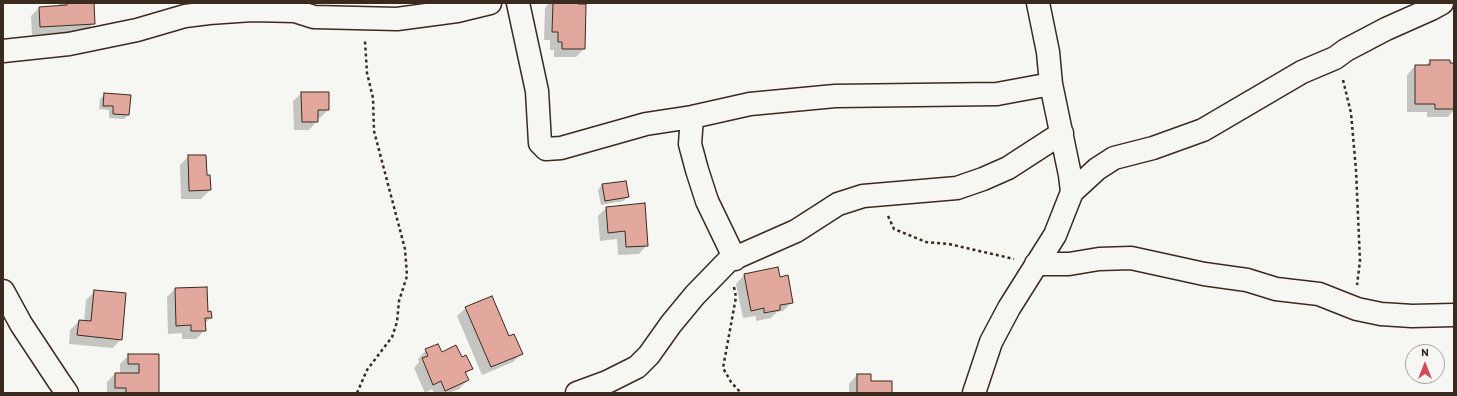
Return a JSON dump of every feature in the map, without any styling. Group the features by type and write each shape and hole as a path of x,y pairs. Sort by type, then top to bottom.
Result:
{"street":[{"path":"3,50 69,44 137,30 185,16 209,13 295,7 314,17 397,19 429,16 490,3"},
{"path":"518,3 537,91 540,143 546,149 561,148 646,124 750,104 836,96 997,94 1052,84"},
{"path":"1038,3 1072,192"},
{"path":"974,393 991,342 1009,308 1054,235 1072,192 1097,169 1114,158 1153,148 1203,130 1302,72 1335,58 1346,50 1442,3"},
{"path":"692,116 690,144 696,170 731,260"},
{"path":"577,393 607,382 637,367 649,355 671,324 695,295 731,260 791,234 838,204 863,196 957,188 1008,168 1062,134"},
{"path":"1036,264 1069,264 1099,259 1131,258 1204,274 1247,280 1276,289 1320,294 1358,309 1381,314 1412,316 1454,315"},
{"path":"3,291 21,324 68,393"}],"path":[{"path":"358,393 367,370 392,337 397,322 398,301 407,276 405,249 374,131 373,98 367,73 365,38 368,19"},
{"path":"1335,58 1351,114 1359,210 1360,254 1358,284 1340,302"},
{"path":"863,196 884,209 894,229 926,242 949,244 1036,264"},
{"path":"731,260 736,297 723,368 741,393"}],"building":[{"path":"67,3 94,3 95,24 40,27 39,7 67,5"},
{"path":"553,3 586,4 585,49 562,49 562,42 558,42 558,32 552,32"},
{"path":"1430,60 1450,60 1450,63 1454,63 1454,109 1435,109 1435,104 1415,104 1415,65 1430,65"},
{"path":"301,92 329,92 329,110 318,110 318,122 302,122"},
{"path":"104,93 131,95 129,115 113,114 113,106 103,106"},
{"path":"188,155 206,155 207,175 210,175 211,190 189,191"},
{"path":"626,181 629,197 605,201 602,184"},
{"path":"645,203 648,246 626,247 625,231 608,233 606,207"},
{"path":"778,267 780,277 788,275 793,303 780,305 780,310 764,313 764,308 751,311 744,274"},
{"path":"207,287 208,312 211,311 212,318 205,318 206,331 191,331 191,325 176,326 175,288"},
{"path":"94,290 126,293 122,340 77,335 79,320 91,321"},
{"path":"492,296 509,336 514,334 523,354 491,367 465,307"},
{"path":"438,344 442,352 456,345 462,357 466,355 473,369 465,372 469,380 445,391 441,381 433,385 422,358 428,356 425,349"},
{"path":"128,354 159,354 159,393 126,393 126,388 115,388 115,373 139,373 139,364 128,364"},
{"path":"857,374 871,374 871,381 892,381 892,393 857,393"}]}
